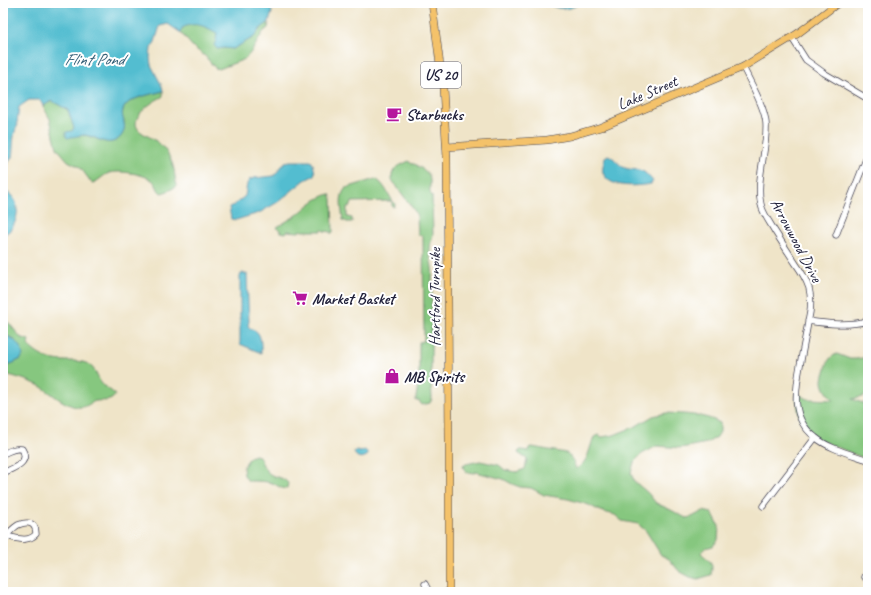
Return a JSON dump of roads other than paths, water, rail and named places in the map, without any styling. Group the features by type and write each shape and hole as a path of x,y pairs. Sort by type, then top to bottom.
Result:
{"main road":[{"name":"Hartford Turnpike","path":"432,3 447,147 449,592"},
{"name":"Lake Street","path":"447,147 537,141 578,134 605,126 743,67 792,38 838,3"}],"street":[{"path":"792,38 806,60 824,73 868,99"},
{"name":"Arrowwood Drive","path":"743,67 762,107 766,122 760,189 761,204 766,217 806,282 809,288 811,300 796,386 797,409 802,423 815,438 830,446 868,460"},
{"path":"836,235 868,154"},
{"path":"808,321 838,325 856,324 868,321"},
{"path":"763,506 815,438"},
{"path":"3,454 18,448 22,449 25,455 22,462 3,473"},
{"path":"26,523 31,523 36,529 36,534 29,539 21,540 4,536 17,526 26,523"},
{"path":"864,577 868,567"},
{"path":"426,584 429,592"}],"water":[{"name":"Flint Pond","path":"3,3 269,3 272,12 269,22 260,29 254,37 233,49 217,49 214,45 217,33 204,26 187,26 182,28 181,33 168,24 160,26 155,42 151,48 150,58 151,65 163,91 133,100 124,107 122,112 124,126 123,132 115,141 105,142 85,135 67,138 66,132 72,131 74,128 68,110 52,101 43,106 40,100 29,100 19,107 18,125 14,136 12,157 3,170"},
{"path":"547,3 581,3 564,9 551,6"},
{"path":"608,155 623,167 644,172 653,181 651,184 633,186 613,183 604,175 603,171 605,157"},
{"path":"311,161 315,173 278,202 259,213 236,220 231,219 229,207 245,196 249,180 274,176 285,162"},
{"path":"3,184 6,191 16,202 17,210 16,219 13,226 3,235"},
{"path":"243,273 247,274 248,326 258,333 261,341 261,353 240,344 240,275"},
{"path":"3,334 16,342 23,355 21,359 7,366 5,374 3,374"},
{"path":"365,450 368,455 362,458 356,456 354,452 360,452"}],"place":[{"name":"Starbucks","path":"394,114"},
{"name":"Market Basket","path":"300,298"},
{"name":"MB Spirits","path":"392,376"}]}
